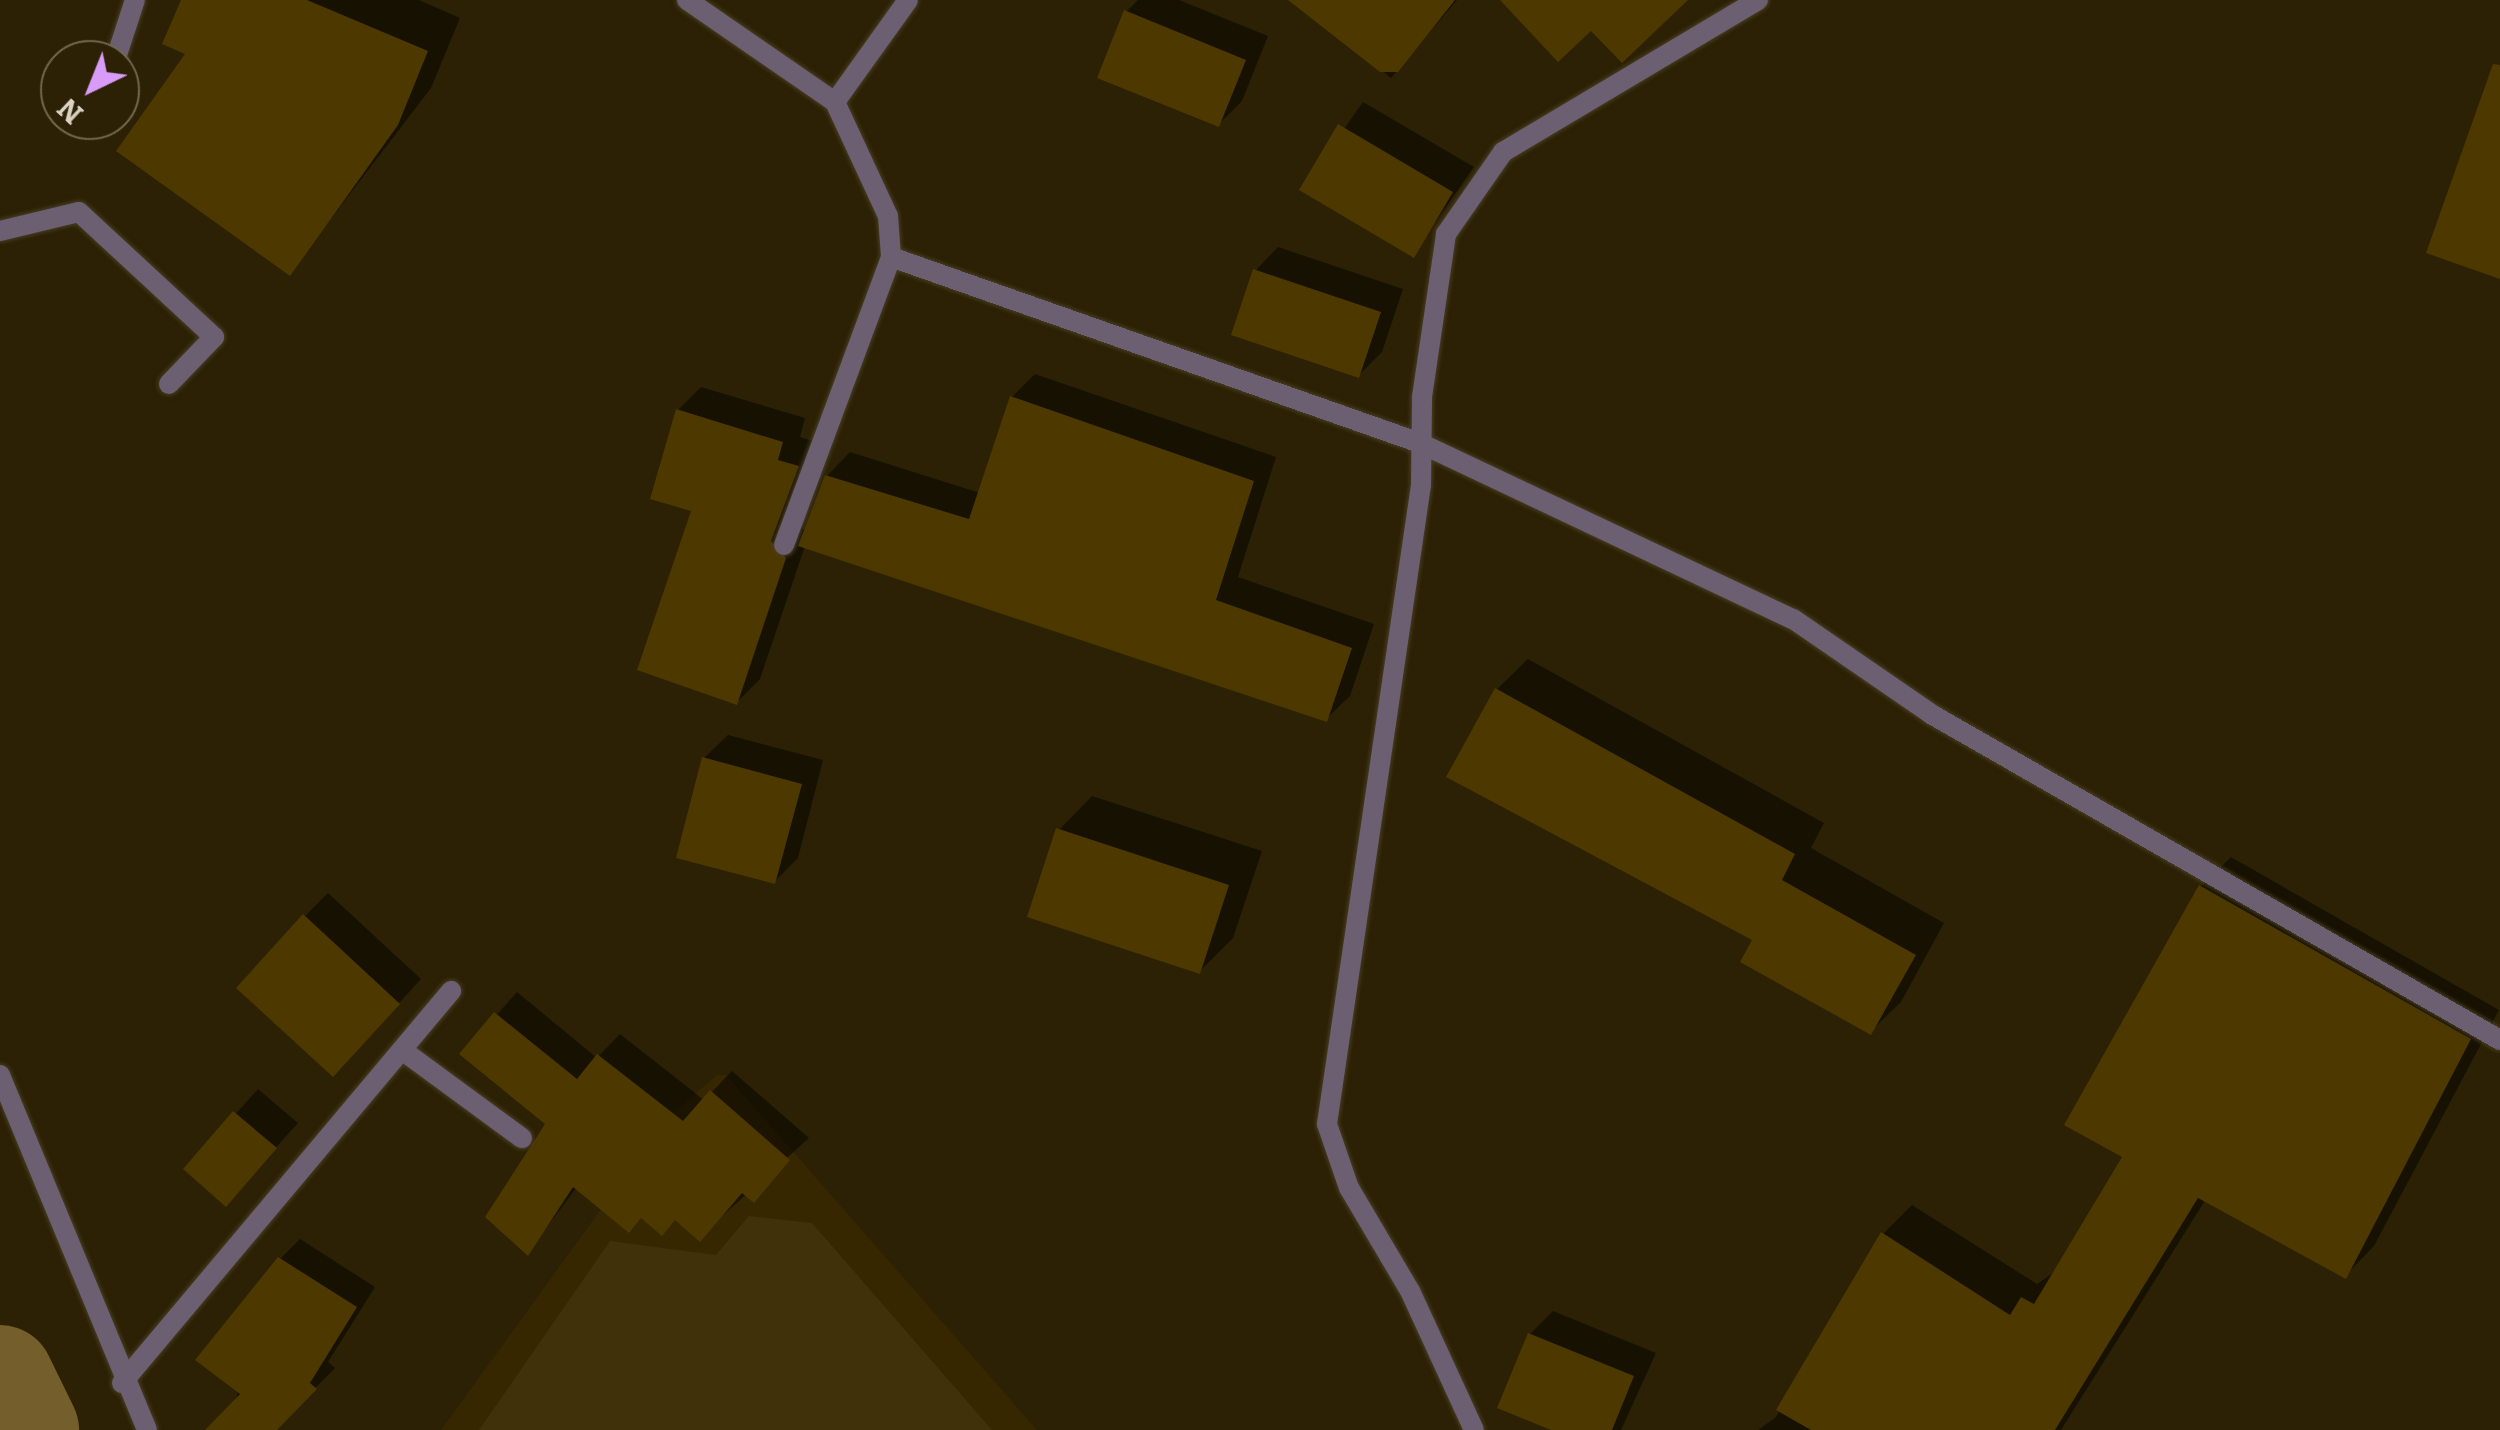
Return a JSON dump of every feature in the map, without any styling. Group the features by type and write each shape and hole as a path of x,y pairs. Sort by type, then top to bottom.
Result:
{"street":[{"path":"122,40 136,0"},
{"path":"687,0 835,102 888,216 890,258 784,545"},
{"path":"835,102 908,0"},
{"path":"1474,1430 1410,1291 1350,1188 1327,1124 1446,234 1502,152 1758,0"},
{"path":"0,230 79,212 214,337 169,384"},
{"path":"890,258 1420,443 1793,619 1931,714 2500,1040"},
{"path":"122,1383 451,992"},
{"path":"402,1050 522,1138"},
{"path":"0,1075 122,1383 147,1430"}],"shaded area":[{"path":"717,1075 726,1075 1037,1430 441,1430 667,1118"},
{"path":"749,1216 812,1223 992,1430 479,1430 610,1241 716,1255"}],"building":[{"path":"181,0 307,0 428,51 398,125 290,276 116,151 124,140 140,140 140,117 185,54 162,44"},
{"path":"1288,0 1455,0 1398,72 1380,72"},
{"path":"1500,0 1688,0 1622,63 1591,31 1558,62"},
{"path":"1124,10 1246,60 1219,127 1097,78"},
{"path":"2493,64 2500,65 2500,279 2426,253"},
{"path":"1338,124 1453,192 1414,258 1299,190"},
{"path":"1253,269 1381,312 1359,378 1231,335"},
{"path":"1010,396 1254,481 1216,600 1352,648 1327,722 798,546 825,475 969,519"},
{"path":"676,409 783,442 778,460 799,466 771,541 786,558 737,705 637,670 691,511 650,499"},
{"path":"1495,688 1795,854 1782,880 1916,955 1871,1035 1740,962 1752,940 1446,777"},
{"path":"702,757 802,784 775,884 676,858"},
{"path":"1056,828 1229,885 1200,974 1027,917"},
{"path":"2199,885 2471,1039 2346,1279 2198,1198 2055,1430 1811,1430 1776,1410 1881,1232 2010,1315 2021,1297 2034,1304 2122,1157 2064,1125"},
{"path":"303,914 400,1004 333,1077 236,988"},
{"path":"494,1012 577,1079 597,1054 683,1121 710,1090 790,1160 754,1203 742,1193 700,1242 675,1220 662,1236 641,1218 629,1233 573,1187 528,1256 485,1217 545,1124 459,1054"},
{"path":"233,1111 277,1148 226,1207 183,1169"},
{"path":"278,1257 357,1307 310,1383 317,1389 277,1430 205,1430 240,1394 195,1360"},
{"path":"1528,1333 1634,1376 1612,1430 1551,1430 1497,1408"}],"waterway":[{"path":"0,1379 25,1430"}]}
